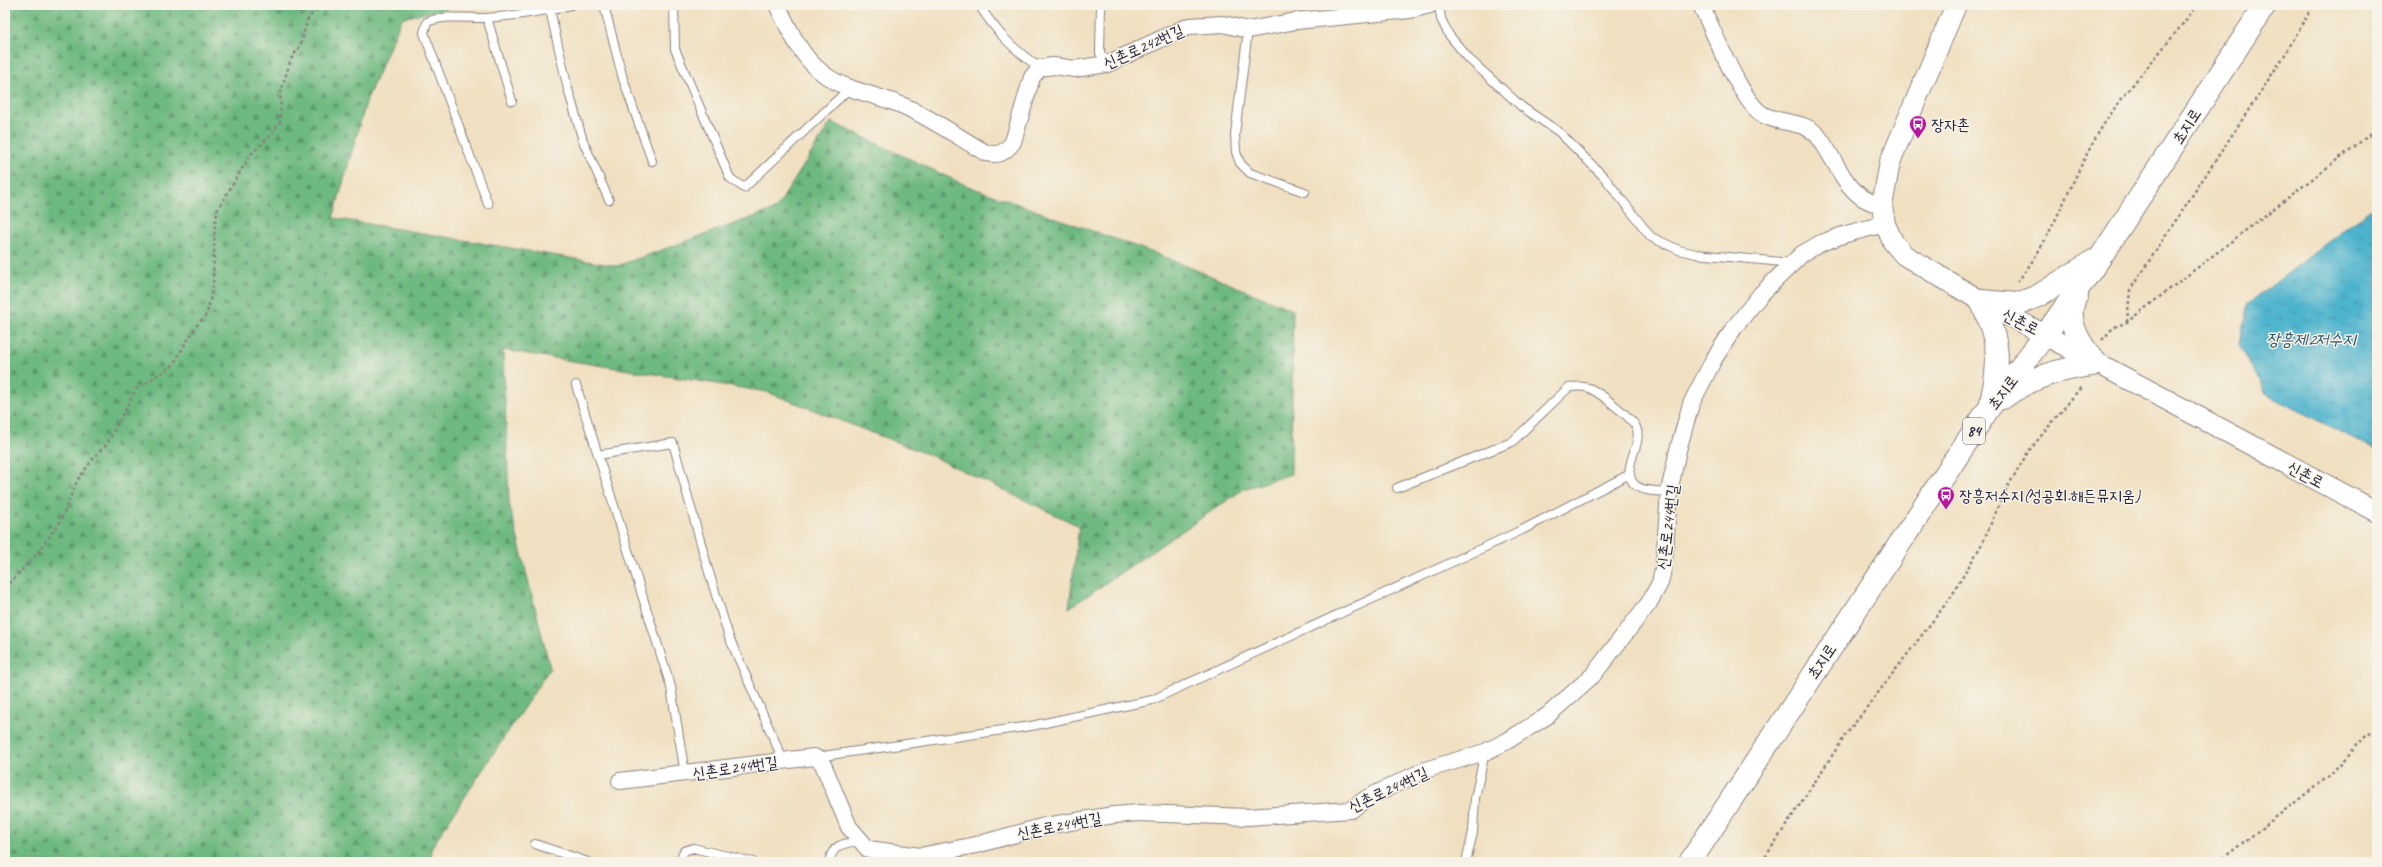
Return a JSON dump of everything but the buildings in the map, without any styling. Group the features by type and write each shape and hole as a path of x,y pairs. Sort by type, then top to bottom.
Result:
{"main road":[{"name":"초지로","path":"1690,862 1989,408 2046,334 2102,255 2265,5"},
{"path":"1989,408 1997,375 1998,347 1993,328 1990,303 2018,304 2038,296 2102,255"},
{"path":"2097,364 2082,347 2073,326 2073,307 2074,301 2102,255"},
{"path":"1989,408 2015,389 2039,377 2064,369 2097,364"}],"street":[{"path":"777,5 804,55 819,71 834,81 850,88 882,97 908,108 986,153 996,155 1007,150 1013,142 1032,77 1040,68"},
{"name":"신촌로242번길","path":"1040,68 1054,66 1075,69 1107,64 1170,33 1189,26 1223,24 1248,30 1296,21 1410,10 1430,5"},
{"path":"1701,5 1734,75 1756,109 1772,119 1807,128 1817,136 1849,184 1862,198 1884,215"},
{"path":"1884,215 1890,162 1956,5"},
{"name":"신촌로244번길","path":"620,781 814,757 822,762 849,827 868,849 920,856 976,845 1045,826 1114,815 1139,813 1248,817 1351,810 1367,798 1425,770 1485,752 1508,741 1547,716 1593,675 1635,624 1660,582 1664,557 1669,492 1678,450 1698,388 1734,328 1761,294 1802,254 1821,243 1884,215"},
{"name":"신촌로","path":"1884,215 1893,242 1904,255 2097,364 2377,512"}],"lane":[{"path":"488,204 424,33 427,22 436,18 487,18 550,10 571,5"},
{"path":"604,5 623,80 652,161"},
{"path":"674,5 675,49 730,178 744,188 850,88"},
{"path":"979,5 994,28 1012,48 1040,68"},
{"path":"1101,5 1100,53 1107,64"},
{"path":"1439,5 1442,19 1449,35 1469,59 1522,107 1559,132 1604,177 1651,237 1679,250 1696,254 1792,263"},
{"path":"550,10 568,89 583,141 609,200"},
{"path":"487,18 512,101"},
{"path":"1248,30 1235,134 1236,152 1240,163 1250,172 1305,192"},
{"path":"576,385 671,687 685,774"},
{"path":"1397,488 1512,442 1568,388 1578,386 1590,389 1628,417 1637,428 1637,439 1630,474 1634,483 1643,489 1669,492"},
{"path":"598,456 674,443 708,569 730,637 783,760"},
{"path":"814,757 1031,726 1152,700 1522,530 1630,474"},
{"path":"1466,862 1472,832 1475,798 1485,752"},
{"path":"829,862 833,850 840,844 861,841"},
{"path":"535,844 588,862"},
{"path":"679,862 684,851 693,848 753,862"}],"path":[{"path":"5,588 34,557 60,522 77,481 95,456 107,444 136,389 172,366 197,325 207,314 213,286 215,224 218,209 250,155 271,135 280,122 281,90 291,59 300,46 308,18 318,8 326,5"},
{"path":"1990,303 2020,278 2043,241 2094,140 2111,114 2178,32 2197,5"},
{"path":"2127,322 2130,290 2286,53 2313,5"},
{"path":"1762,862 1845,736 1951,597 1983,542 2004,493 2028,452 2075,398 2097,364 2102,340 2113,328 2127,322 2377,129"},
{"path":"2218,862 2329,776 2365,737 2377,729"}],"green space":[{"path":"5,5 466,5 402,18 367,99 333,218 617,266 776,209 831,122 965,185 1162,256 1293,310 1291,474 1244,489 1069,608 1079,526 932,456 767,392 503,350 509,503 550,668 431,848 432,862 5,862"}],"water":[{"name":"장흥제2저수지","path":"2377,204 2377,450 2267,395 2239,344 2248,304"}],"place":[{"name":"장자촌","path":"1918,139"},
{"name":"장흥저수지(성공회.해든뮤지움)","path":"1946,510"}]}
